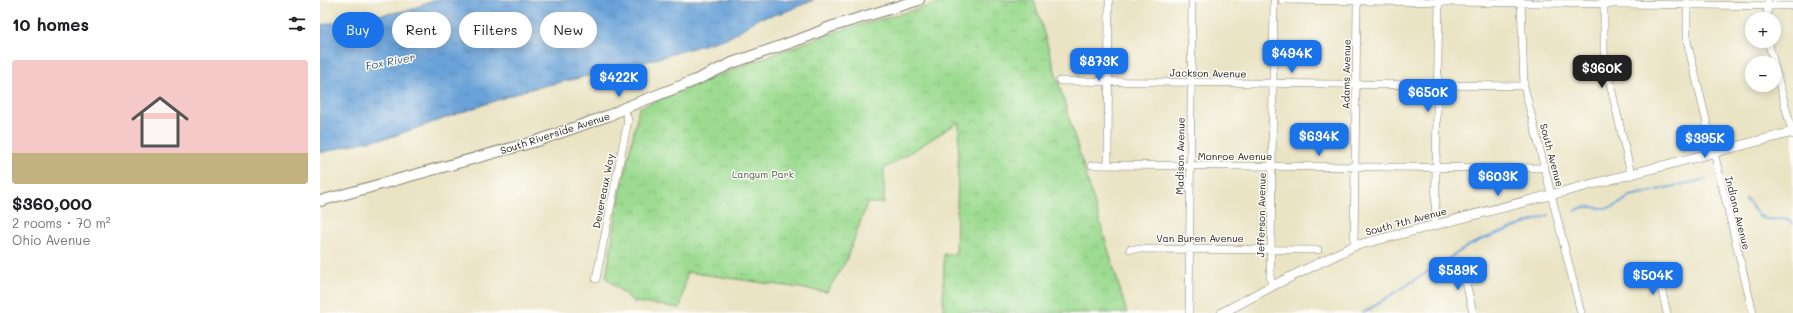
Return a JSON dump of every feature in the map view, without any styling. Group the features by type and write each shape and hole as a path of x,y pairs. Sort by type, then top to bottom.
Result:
{"main road":[{"name":"South Riverside Avenue","path":"320,201 537,141 610,115 624,108 696,80 732,63 809,36 830,26 919,0"}],"street":[{"path":"1108,165 1109,0"},
{"name":"Madison Avenue","path":"1189,313 1188,248 1192,0"},
{"name":"Jefferson Avenue","path":"1272,286 1270,276 1270,248 1274,0"},
{"path":"1282,0 1687,2 1768,3 1793,6"},
{"name":"Adams Avenue","path":"1354,246 1357,6 1360,0"},
{"path":"1435,224 1439,1"},
{"name":"South Avenue","path":"1521,2 1524,86 1581,313"},
{"path":"1604,2 1604,51 1631,174"},
{"name":"Indiana Avenue","path":"1687,2 1687,41 1753,313"},
{"name":"Jackson Avenue","path":"1060,81 1524,86"},
{"path":"1781,89 1793,133"},
{"name":"Devereaux Way","path":"596,279 628,120 624,108"},
{"name":"South 7th Avenue","path":"1222,313 1272,286 1354,246 1713,152 1793,133"},
{"name":"Monroe Avenue","path":"1092,165 1545,168"},
{"name":"Van Buren Avenue","path":"1130,249 1270,248 1318,250"},
{"path":"1462,265 1472,313"},
{"path":"1658,274 1667,313"}],"green space":[{"name":"Langum Park","path":"950,0 1034,0 1127,313 943,313 944,254 956,254 959,122 884,169 884,203 867,203 847,259 827,292 687,272 680,308 634,302 606,278 618,205 639,108 734,69 832,33"}],"water":[{"name":"Fox River","path":"433,0 814,0 782,13 759,18 730,37 628,67 526,90 388,138 367,141 320,153 320,25 332,23 332,48 384,48 384,14 392,13 392,48 451,48 451,12 398,12 410,10"}],"waterway":[{"path":"1575,211 1583,207 1610,208 1619,204 1630,196 1706,179"},
{"path":"1746,199 1756,212 1763,218 1771,220 1782,219 1790,221 1793,224"},
{"path":"1363,313 1470,245 1549,215"}]}
